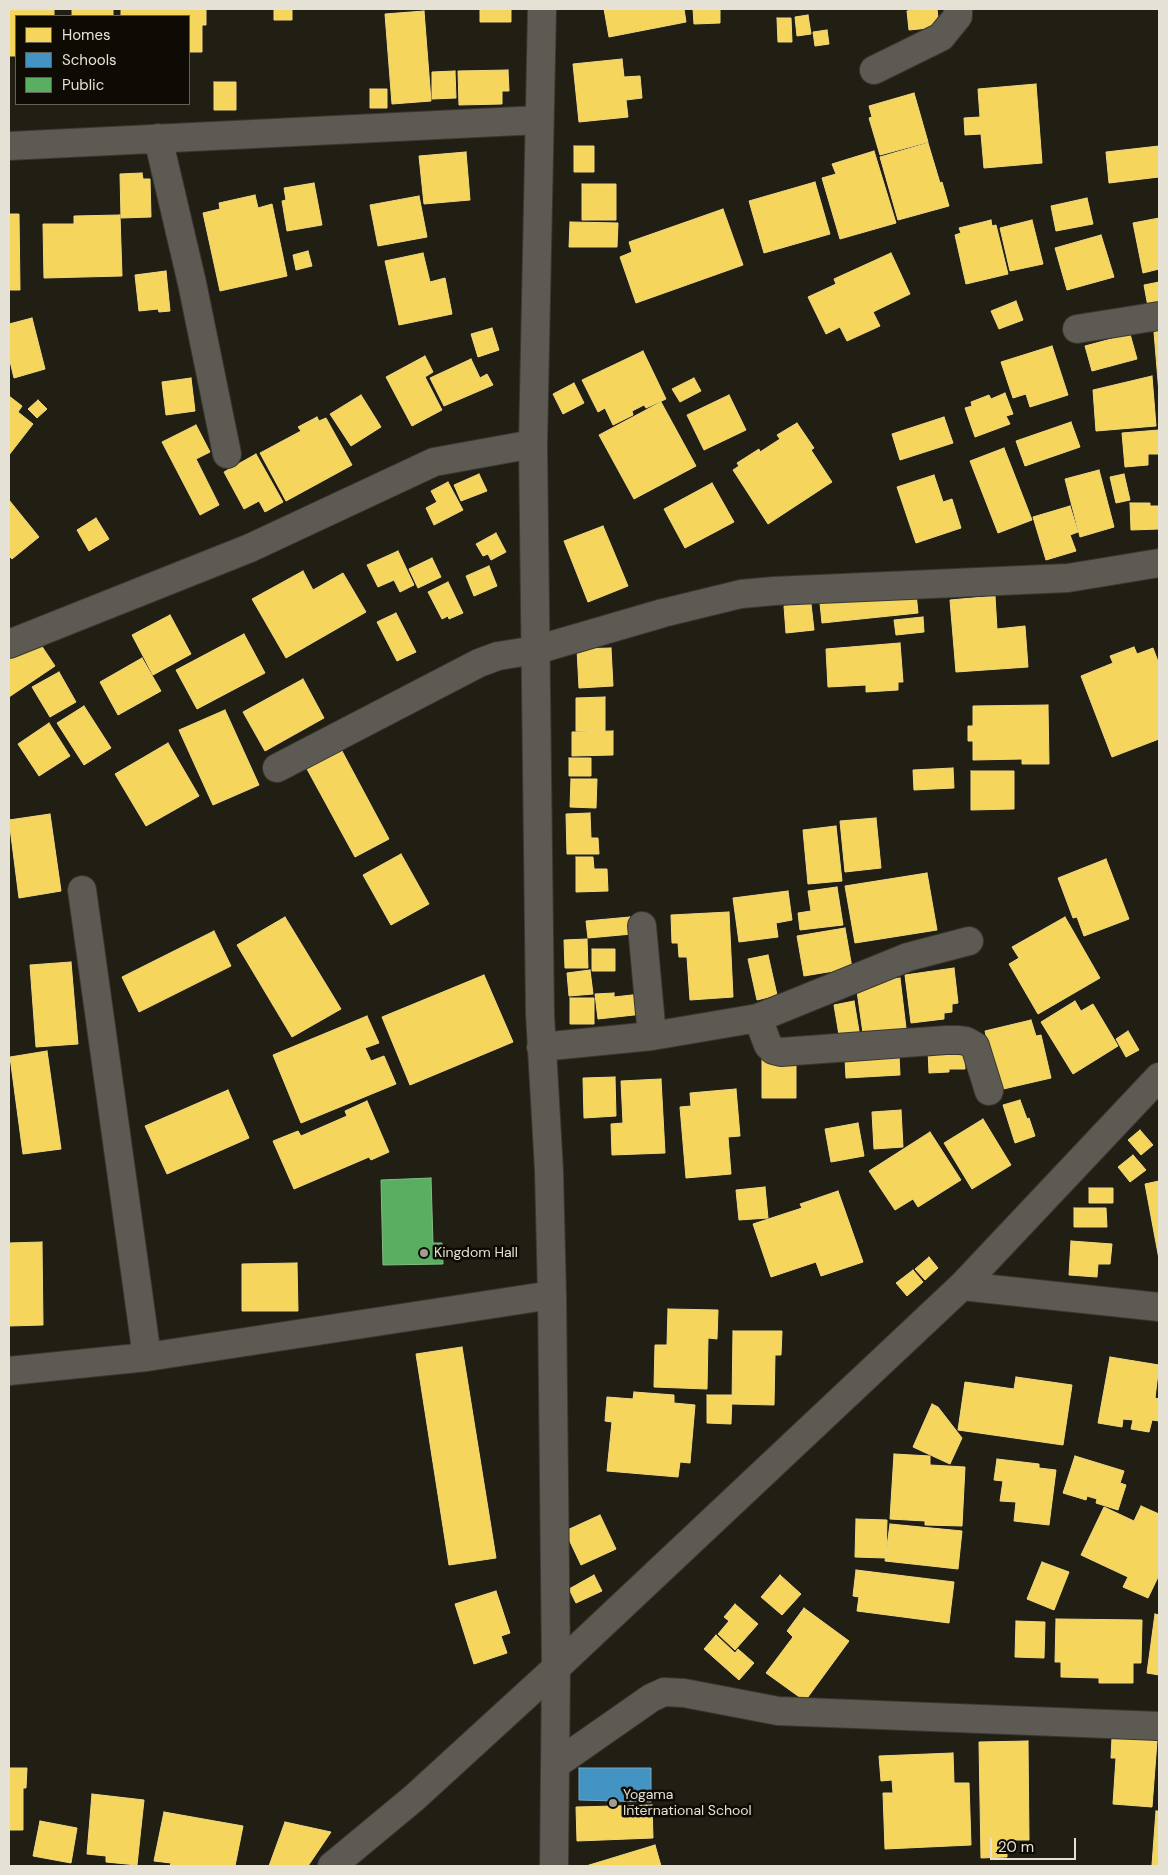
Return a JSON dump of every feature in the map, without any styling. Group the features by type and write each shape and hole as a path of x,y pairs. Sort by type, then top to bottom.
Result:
{"street":[{"path":"542,9 533,444 541,1047 549,1170 552,1295 556,1668 554,1866"},
{"path":"874,70 941,37 958,16 958,9"},
{"path":"9,146 539,120"},
{"path":"158,138 192,283 227,454"},
{"path":"1076,329 1159,316"},
{"path":"9,644 250,548 434,462 533,444"},
{"path":"277,768 479,663 498,656 536,650 663,613 741,594 1068,578 1159,563"},
{"path":"82,890 147,1357"},
{"path":"642,926 652,1036"},
{"path":"541,1047 652,1036 758,1018 908,956 969,941"},
{"path":"758,1018 768,1045 773,1050 781,1052 946,1040 966,1042 975,1046 989,1091"},
{"path":"332,1866 414,1798 556,1668 962,1286 1159,1077"},
{"path":"962,1286 1159,1307"},
{"path":"9,1371 147,1357 552,1295"},
{"path":"556,1765 651,1698 664,1692 684,1692 778,1711 1159,1726"}],"building: Homes":[{"path":"72,9 113,9 113,15 72,15"},
{"path":"121,9 206,9 206,25 202,25 202,52 190,52 190,15 121,15"},
{"path":"274,9 292,9 292,20 274,20"},
{"path":"480,9 511,9 511,22 480,22"},
{"path":"604,9 684,9 686,22 609,37"},
{"path":"693,9 720,9 720,23 694,24"},
{"path":"912,9 937,9 939,27 909,30 907,11"},
{"path":"9,10 54,10 54,15 15,15 15,56 9,56"},
{"path":"424,11 431,101 392,104 385,14"},
{"path":"808,15 811,34 797,36 795,17"},
{"path":"777,18 791,18 792,42 778,42"},
{"path":"827,30 829,44 815,46 813,32"},
{"path":"622,59 624,77 640,76 642,98 626,100 628,117 579,122 573,64"},
{"path":"508,70 509,91 502,91 502,104 459,105 458,71"},
{"path":"455,71 456,98 432,99 432,72"},
{"path":"214,82 236,82 236,110 214,110"},
{"path":"1036,84 1042,163 984,168 981,134 965,135 964,118 980,117 978,89"},
{"path":"370,89 387,89 387,108 370,108"},
{"path":"914,93 928,142 880,155 869,118 872,117 869,106"},
{"path":"928,143 949,206 898,220 880,157"},
{"path":"574,146 594,146 594,172 574,172"},
{"path":"1159,146 1159,177 1109,183 1106,152"},
{"path":"874,151 896,223 840,239 822,178 836,174 832,164"},
{"path":"466,152 470,200 424,204 419,156"},
{"path":"142,173 143,179 150,179 151,217 121,218 120,174"},
{"path":"815,182 830,234 764,253 749,201"},
{"path":"314,183 322,225 287,231 282,201 286,200 284,188"},
{"path":"582,184 616,184 616,220 582,220"},
{"path":"255,195 258,208 272,204 287,276 220,291 203,213 220,209 219,203"},
{"path":"419,196 427,237 378,246 370,205"},
{"path":"1087,198 1093,224 1056,231 1051,206"},
{"path":"723,209 743,265 636,303 620,257 632,252 629,242"},
{"path":"9,214 19,214 20,290 9,290"},
{"path":"120,215 122,276 44,278 43,224 74,224 74,216"},
{"path":"1159,218 1159,269 1143,273 1133,223"},
{"path":"991,220 992,226 996,225 1008,274 966,284 955,235 961,233 959,228"},
{"path":"1032,220 1043,264 1010,271 1000,228"},
{"path":"570,222 618,223 617,247 569,247"},
{"path":"1101,235 1114,277 1067,290 1055,248"},
{"path":"308,251 312,266 296,270 293,255"},
{"path":"423,253 430,282 445,278 452,314 399,325 385,261"},
{"path":"891,253 910,294 873,312 880,326 847,341 840,327 826,334 808,297 836,284 834,279"},
{"path":"166,271 170,311 159,312 158,309 139,311 135,275"},
{"path":"1159,282 1159,310 1149,312 1144,285"},
{"path":"1016,301 1023,320 999,329 991,311"},
{"path":"32,318 45,369 14,378 9,357 9,324"},
{"path":"492,328 499,350 478,357 471,334"},
{"path":"1159,331 1159,393 1154,332"},
{"path":"1130,334 1137,359 1092,371 1085,346"},
{"path":"1052,346 1068,395 1030,407 1026,394 1013,398 1001,362"},
{"path":"643,351 666,399 646,408 644,405 632,411 633,415 613,425 605,408 598,412 582,380"},
{"path":"425,356 433,372 425,377 442,410 412,426 386,377"},
{"path":"471,359 480,378 487,374 493,385 444,406 430,378"},
{"path":"1152,376 1156,426 1096,431 1093,390"},
{"path":"191,378 195,411 166,415 162,382"},
{"path":"694,378 701,391 680,402 672,389"},
{"path":"574,383 584,403 563,414 553,394"},
{"path":"1005,393 1013,414 1006,416 1010,424 975,437 965,408 972,406 971,402 989,395 991,399"},
{"path":"361,395 381,427 351,446 330,414"},
{"path":"729,395 746,430 704,450 687,415"},
{"path":"9,396 22,406 18,412 33,424 9,455"},
{"path":"38,400 47,409 37,418 28,409"},
{"path":"661,402 696,466 634,499 599,435"},
{"path":"317,417 319,421 326,418 352,465 286,501 260,453 301,431 298,427"},
{"path":"944,417 953,443 900,460 892,434"},
{"path":"1071,422 1080,447 1025,466 1016,441"},
{"path":"797,423 814,448 811,450 832,482 768,524 733,470 739,466 737,463 759,449 760,452 780,439 777,435"},
{"path":"196,425 210,452 196,459 219,505 200,515 162,442"},
{"path":"1159,430 1159,454 1148,454 1148,465 1125,467 1122,433"},
{"path":"1004,448 1032,520 998,533 970,461"},
{"path":"256,454 283,502 265,512 259,501 244,509 224,472"},
{"path":"1099,470 1114,527 1080,537 1065,479"},
{"path":"479,474 487,491 461,501 454,485"},
{"path":"1124,474 1130,500 1116,503 1110,477"},
{"path":"934,475 943,502 952,499 961,528 916,543 897,487"},
{"path":"448,482 463,510 434,525 426,508 437,502 431,491"},
{"path":"712,483 734,522 685,548 664,509"},
{"path":"9,500 39,537 12,559 9,556"},
{"path":"1130,503 1150,503 1150,506 1159,506 1159,529 1131,530"},
{"path":"1070,506 1078,532 1070,535 1076,551 1046,560 1033,517"},
{"path":"96,518 109,539 89,551 77,530"},
{"path":"603,526 628,586 588,602 564,541"},
{"path":"496,533 506,552 491,560 488,554 483,556 476,544"},
{"path":"398,551 414,585 400,592 394,580 378,587 367,565"},
{"path":"432,558 441,577 418,588 409,569"},
{"path":"489,566 497,586 474,596 466,576"},
{"path":"303,571 313,590 343,573 366,612 286,658 252,599"},
{"path":"448,582 463,613 449,619 448,616 442,619 428,592"},
{"path":"916,593 918,613 822,623 820,603"},
{"path":"995,596 997,629 1025,626 1028,667 956,672 950,600"},
{"path":"811,604 814,630 786,633 784,606"},
{"path":"396,613 416,652 397,661 377,622"},
{"path":"170,615 191,654 153,675 132,635"},
{"path":"923,617 924,632 896,635 894,620"},
{"path":"244,634 265,673 197,709 176,670"},
{"path":"37,639 55,666 9,697 9,658"},
{"path":"900,643 903,682 898,682 898,690 866,692 866,685 828,687 826,649"},
{"path":"1134,647 1137,654 1153,648 1159,664 1159,739 1112,757 1081,676 1113,663 1110,656"},
{"path":"611,648 613,686 579,688 577,649"},
{"path":"142,658 161,691 118,715 100,682"},
{"path":"59,672 76,702 50,717 32,687"},
{"path":"303,679 324,718 265,751 243,712"},
{"path":"605,697 605,731 576,731 576,698"},
{"path":"1048,705 1049,764 1022,764 1022,759 973,760 973,741 968,741 968,726 973,726 973,706"},
{"path":"84,706 111,748 84,765 57,723"},
{"path":"225,710 259,785 213,805 179,730"},
{"path":"49,723 70,756 39,776 18,744"},
{"path":"613,731 613,755 572,756 572,732"},
{"path":"168,743 199,796 146,826 115,774"},
{"path":"342,751 389,839 355,857 307,769"},
{"path":"569,758 591,758 591,776 569,776"},
{"path":"953,768 954,788 914,790 913,770"},
{"path":"971,771 1014,771 1014,809 971,810"},
{"path":"571,779 597,779 596,808 570,807"},
{"path":"590,813 591,838 598,838 599,854 567,854 566,814"},
{"path":"50,814 61,891 19,898 9,820"},
{"path":"876,818 881,868 845,872 840,821"},
{"path":"836,826 842,881 808,884 803,830"},
{"path":"401,854 429,904 391,925 363,875"},
{"path":"576,857 593,857 594,869 607,869 608,891 576,892"},
{"path":"1106,859 1129,919 1084,936 1077,917 1073,918 1058,878"},
{"path":"927,873 937,930 855,943 845,886"},
{"path":"837,887 843,925 800,930 798,913 811,911 808,891"},
{"path":"788,891 792,920 776,923 778,937 739,942 733,898"},
{"path":"729,912 733,997 690,1000 687,957 679,957 678,943 672,943 671,915"},
{"path":"285,917 341,1009 292,1037 237,945"},
{"path":"630,917 632,934 588,938 586,921"},
{"path":"1065,917 1100,978 1038,1014 1009,964 1019,958 1012,947"},
{"path":"845,928 852,968 804,976 797,936"},
{"path":"214,931 231,966 139,1012 122,977"},
{"path":"587,939 588,968 565,968 564,940"},
{"path":"592,949 615,949 615,971 592,971"},
{"path":"768,955 777,995 757,1000 748,959"},
{"path":"71,962 78,1044 36,1047 30,965"},
{"path":"954,968 958,1003 952,1004 952,1012 944,1013 944,1019 911,1023 905,975"},
{"path":"590,970 593,994 569,996 567,973"},
{"path":"484,975 513,1042 410,1085 382,1017"},
{"path":"900,978 906,1028 863,1033 856,984"},
{"path":"614,993 614,997 641,994 643,1014 598,1019 595,994"},
{"path":"570,998 594,998 594,1024 570,1024"},
{"path":"854,1001 860,1037 840,1041 834,1005"},
{"path":"1075,1001 1081,1011 1093,1004 1118,1046 1073,1074 1041,1022"},
{"path":"367,1016 379,1043 365,1048 371,1061 384,1056 396,1084 301,1123 273,1055"},
{"path":"1031,1020 1036,1036 1041,1035 1051,1078 999,1090 985,1031"},
{"path":"1128,1031 1139,1050 1126,1057 1116,1039"},
{"path":"964,1048 965,1069 949,1069 949,1072 929,1073 928,1049"},
{"path":"47,1051 61,1149 23,1154 10,1057"},
{"path":"899,1055 900,1075 846,1078 845,1059"},
{"path":"762,1059 796,1059 796,1098 762,1098"},
{"path":"615,1077 616,1116 584,1118 583,1078"},
{"path":"661,1079 665,1153 612,1155 611,1124 623,1123 621,1081"},
{"path":"736,1089 740,1136 728,1137 731,1174 686,1178 680,1107 691,1106 690,1093"},
{"path":"228,1090 249,1138 167,1174 145,1126"},
{"path":"1020,1100 1035,1136 1015,1143 1003,1105"},
{"path":"367,1101 389,1152 371,1160 369,1157 294,1189 273,1141 298,1131 301,1136 347,1116 345,1111"},
{"path":"901,1110 903,1147 874,1149 872,1112"},
{"path":"983,1119 1011,1165 972,1189 944,1143"},
{"path":"858,1123 864,1156 831,1162 825,1129"},
{"path":"1140,1130 1153,1145 1141,1155 1128,1140"},
{"path":"930,1132 961,1180 918,1207 913,1199 895,1210 869,1171"},
{"path":"1133,1155 1146,1170 1130,1182 1118,1167"},
{"path":"1159,1181 1159,1259 1145,1184"},
{"path":"765,1187 768,1218 739,1220 736,1190"},
{"path":"1089,1188 1113,1188 1113,1203 1089,1203"},
{"path":"838,1191 863,1262 821,1276 816,1262 771,1277 753,1224 802,1208 800,1204"},
{"path":"1074,1208 1106,1208 1107,1227 1074,1227"},
{"path":"1071,1241 1112,1244 1110,1264 1098,1264 1097,1277 1069,1275"},
{"path":"42,1242 43,1325 9,1326 9,1243"},
{"path":"929,1257 938,1268 925,1280 915,1269"},
{"path":"297,1263 298,1311 242,1311 242,1264"},
{"path":"913,1270 923,1282 907,1296 896,1283"},
{"path":"668,1309 718,1310 717,1339 708,1338 707,1389 654,1387 655,1345 667,1345"},
{"path":"733,1331 782,1331 781,1355 775,1355 774,1405 732,1404"},
{"path":"462,1347 496,1558 449,1565 416,1354"},
{"path":"1110,1357 1159,1365 1155,1398 1159,1399 1159,1421 1152,1420 1149,1432 1131,1429 1133,1420 1123,1419 1122,1427 1098,1423"},
{"path":"1016,1377 1072,1385 1063,1445 958,1430 965,1382 1014,1389"},
{"path":"634,1392 674,1395 674,1403 695,1405 690,1463 680,1462 678,1477 607,1471 612,1422 605,1421 607,1397 633,1399"},
{"path":"707,1395 732,1395 731,1424 707,1423"},
{"path":"932,1404 938,1407 962,1438 950,1464 913,1447"},
{"path":"894,1454 930,1456 930,1465 965,1467 962,1526 925,1525 925,1521 890,1519"},
{"path":"1075,1456 1124,1471 1120,1483 1126,1485 1118,1510 1096,1503 1097,1499 1087,1496 1086,1500 1063,1493"},
{"path":"997,1459 1039,1464 1039,1468 1056,1470 1049,1525 1014,1521 1016,1502 1000,1501 1003,1481 994,1480"},
{"path":"1141,1506 1159,1514 1159,1575 1148,1598 1123,1587 1128,1577 1081,1555 1104,1507 1134,1521"},
{"path":"600,1515 616,1549 581,1565 565,1531"},
{"path":"856,1519 887,1520 886,1558 855,1557"},
{"path":"890,1524 962,1531 958,1569 885,1561"},
{"path":"1042,1562 1069,1572 1054,1610 1027,1599"},
{"path":"856,1570 954,1582 949,1623 857,1611 859,1597 853,1596"},
{"path":"594,1575 602,1591 576,1603 569,1589"},
{"path":"780,1575 801,1594 782,1615 761,1597"},
{"path":"496,1591 510,1633 501,1636 507,1653 474,1664 455,1604"},
{"path":"735,1604 758,1624 735,1650 718,1634 729,1621 724,1617"},
{"path":"804,1608 849,1641 805,1701 766,1673 793,1637 787,1631"},
{"path":"1155,1614 1159,1615 1159,1675 1147,1673"},
{"path":"1056,1619 1142,1620 1141,1663 1133,1663 1133,1683 1099,1683 1099,1678 1061,1677 1061,1662 1055,1662"},
{"path":"1016,1621 1045,1622 1044,1658 1015,1657"},
{"path":"716,1635 735,1653 738,1649 754,1663 739,1680 704,1649"},
{"path":"1112,1738 1157,1741 1152,1807 1113,1804 1116,1758 1111,1758"},
{"path":"1028,1741 1029,1840 1007,1840 1007,1857 981,1858 979,1742"},
{"path":"953,1753 954,1783 969,1783 971,1845 885,1849 883,1793 893,1793 892,1780 881,1781 879,1756"},
{"path":"9,1768 27,1768 26,1788 23,1788 23,1830 9,1830"},
{"path":"92,1794 144,1800 137,1865 106,1862 106,1856 87,1854"},
{"path":"652,1805 653,1838 577,1841 576,1807"},
{"path":"1156,1811 1159,1811 1159,1866 1152,1865"},
{"path":"164,1812 243,1826 235,1866 170,1866 171,1863 154,1861"},
{"path":"40,1821 77,1828 71,1863 33,1856"},
{"path":"285,1822 331,1832 308,1866 269,1866"},
{"path":"655,1845 661,1866 586,1866"}],"building: Schools":[{"path":"579,1768 651,1768 651,1802 579,1800"}],"building: Public":[{"path":"431,1178 433,1243 442,1243 443,1264 383,1265 381,1180"}],"place":[{"name":"Kingdom Hall","path":"424,1253"},
{"name":"Yogama International School","path":"613,1803"}]}
